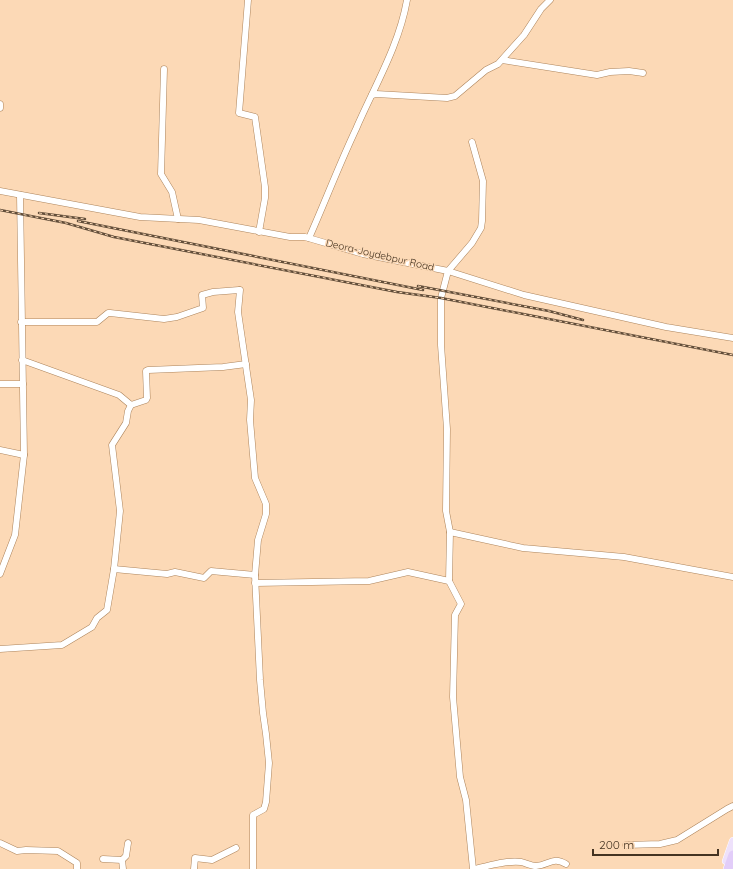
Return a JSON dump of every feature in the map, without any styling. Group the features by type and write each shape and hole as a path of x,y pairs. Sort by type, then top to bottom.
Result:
{"highway":[{"path":"728,869 733,855"}],"main road":[{"path":"724,869 733,841"}],"street":[{"path":"248,0 239,112 255,117 265,187 265,198 259,232"},
{"path":"309,238 397,38 408,0"},
{"path":"372,95 450,98 461,91 486,70 498,64 524,35 541,9 550,0"},
{"path":"502,60 597,74 629,71 643,73"},
{"path":"164,69 161,174 172,192 178,219"},
{"path":"472,142 483,182 481,228 472,242 448,271 441,298 441,345 447,429 446,512 450,532 449,581 461,604 455,615 453,697 460,777 466,800 473,869 500,863 521,862 535,866 552,860 561,861 566,864"},
{"name":"Deora-Joydebpur Road","path":"0,191 140,217 199,220 259,232 290,237 309,238 363,254 448,271 524,295 666,327 733,338"},
{"path":"0,574 15,535 24,455 20,195"},
{"path":"21,322 96,322 108,313 164,319 174,318 203,308 202,295 213,292 240,290 238,312 251,400 250,420 255,478 266,504 266,514 258,540 255,583 261,693 269,763 266,802 264,809 253,815 253,869"},
{"path":"22,360 119,395 131,405"},
{"path":"0,649 61,645 92,627 97,618 107,610 114,569 120,511 112,445 126,423 128,411 131,405 146,400 147,398 145,373 148,370 223,368 246,364"},
{"path":"0,384 23,384"},
{"path":"0,450 24,455"},
{"path":"450,532 523,548 624,557 733,577"},
{"path":"114,569 168,574 175,572 204,578 211,571 255,575"},
{"path":"255,583 369,580 408,572 449,581"},
{"path":"626,846 660,844 677,840 726,808 733,806"},
{"path":"0,843 17,851 58,851 77,863 77,869"},
{"path":"123,869 122,860 126,856 128,843"},
{"path":"194,869 195,858 212,860 236,848"},
{"path":"103,859 122,860"}],"railway":[{"path":"0,210 66,223 114,237 397,292 441,298 733,355"},
{"path":"39,213 85,219"},
{"path":"78,221 423,290"},
{"path":"418,286 549,311 583,320"}]}
